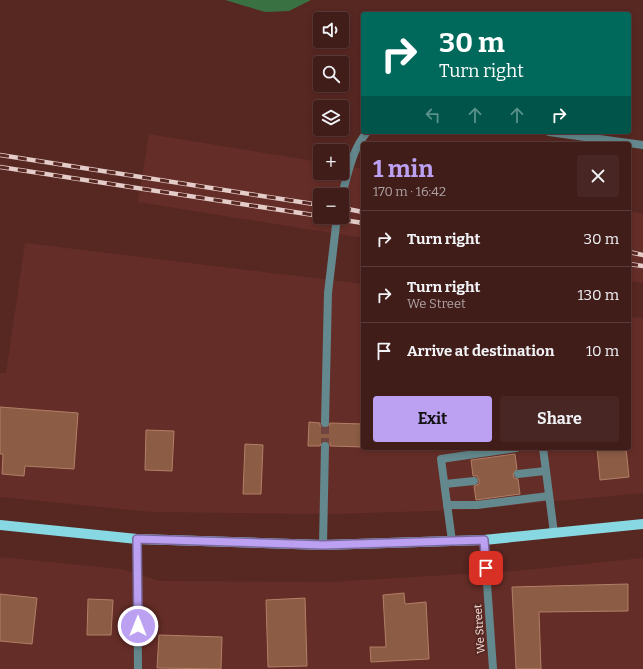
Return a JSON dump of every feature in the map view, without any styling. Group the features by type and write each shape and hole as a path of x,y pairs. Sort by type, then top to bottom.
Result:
{"main road":[{"path":"0,525 137,539 323,545 484,540 643,524"}],"street":[{"path":"563,134 621,142"},
{"path":"344,188 351,160 361,142"},
{"path":"631,143 643,145"},
{"path":"325,423 328,293 336,224"},
{"path":"323,545 325,446"},
{"path":"452,541 442,459 503,450"},
{"path":"543,450 554,533"},
{"path":"518,474 546,472"},
{"path":"445,484 474,480"},
{"path":"447,505 477,506 549,496"},
{"path":"137,539 138,669"},
{"name":"We Street","path":"484,540 493,669"}],"shaded area":[{"path":"225,0 311,0 289,11 265,12"},
{"path":"149,134 313,161 313,180 349,180 349,166 361,169 361,238 138,202"},
{"path":"631,211 643,214 643,283 631,281"},
{"path":"25,243 361,284 361,450 631,450 631,317 643,318 643,493 464,510 332,514 152,512 0,497 0,373 6,373"},
{"path":"0,557 121,569 160,581 330,582 516,571 643,558 643,669 0,669"}],"building":[{"path":"0,407 78,413 74,469 25,466 24,476 2,474 3,454 0,454"},
{"path":"309,422 320,423 320,426 324,428 328,428 330,423 361,424 361,447 330,446 330,443 326,441 322,441 320,446 308,446"},
{"path":"146,430 174,431 172,471 145,470"},
{"path":"245,444 263,445 261,494 243,494"},
{"path":"597,450 626,450 629,477 600,480"},
{"path":"515,454 517,469 513,474 514,478 518,479 520,494 476,500 474,486 479,484 479,480 477,476 473,476 471,460"},
{"path":"628,584 628,611 539,612 541,669 516,669 512,587"},
{"path":"404,593 405,604 426,602 429,659 371,662 370,647 386,647 383,595"},
{"path":"0,594 37,598 32,644 0,641"},
{"path":"305,598 307,666 268,667 266,600"},
{"path":"88,599 113,600 111,635 87,635"},
{"path":"159,635 222,637 221,669 157,668"}],"tunnel":[{"path":"325,423 325,446"}],"railway":[{"path":"0,155 313,204"},
{"path":"0,167 313,215"},
{"path":"349,209 361,212"},
{"path":"349,221 361,223"},
{"path":"631,252 643,255"},
{"path":"631,264 643,266"}],"route":[{"path":"138,626 137,539 323,545 484,540 486,568"}]}
